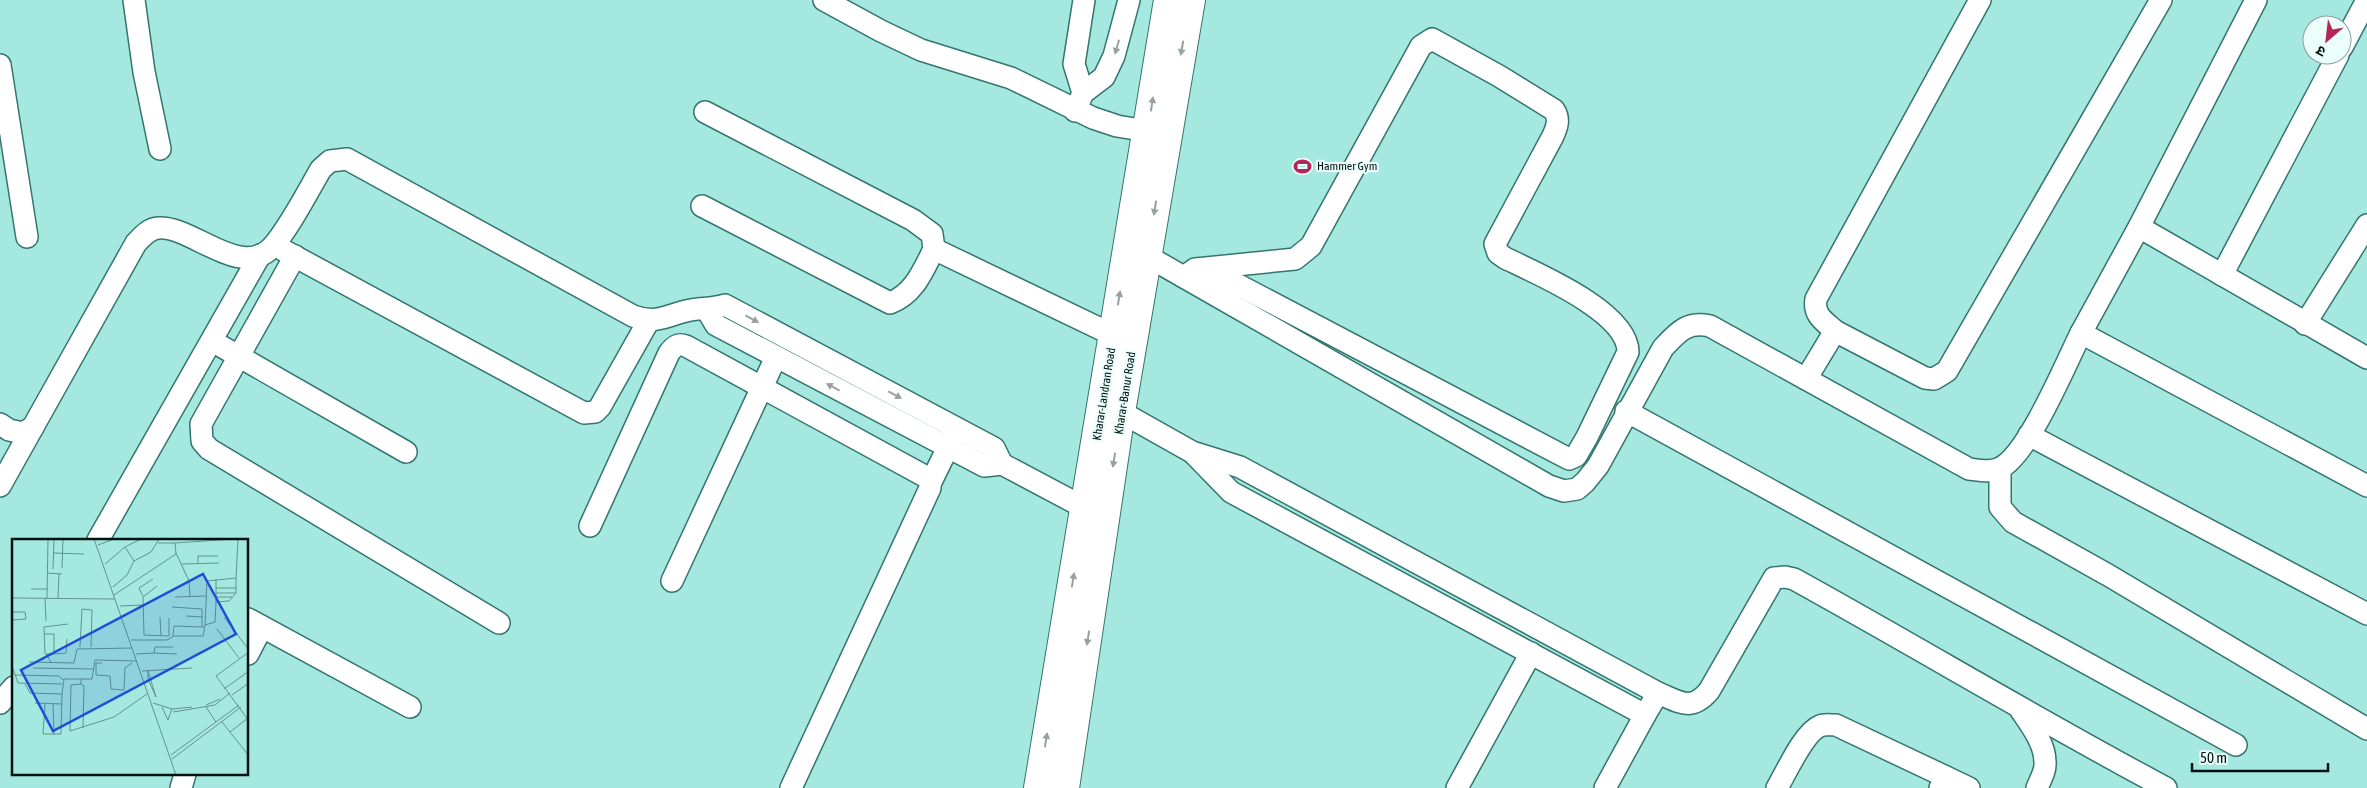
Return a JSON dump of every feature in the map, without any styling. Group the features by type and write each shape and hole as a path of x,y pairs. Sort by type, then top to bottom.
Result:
{"highway":[{"name":"Kharar-Landran Road","path":"1038,788 1085,508 1117,374 1113,335 1168,0"},
{"name":"Kharar-Banur Road","path":"1065,788 1122,412 1117,374 1147,256 1191,0"}],"street":[{"path":"134,0 144,72 160,149"},
{"path":"824,0 920,50 1011,78 1079,102 1116,126 1147,131"},
{"path":"1079,102 1074,64 1084,0"},
{"path":"1079,102 1104,77 1114,56 1129,0"},
{"path":"1980,0 1816,299 1814,307 1816,314 1835,331 1925,378 1934,379 1942,376 1947,371 2161,0"},
{"path":"1147,256 1550,486 1564,491 1578,489 1598,466 1626,411 1663,348 1678,332 1696,323 1710,326 1840,396 1969,469 1984,471 2000,469 2030,435 2081,333 2139,227 2256,0"},
{"path":"2352,28 2367,0"},
{"path":"1184,277 1195,270 1206,268 1295,259 1305,252 1311,246 1422,46 1432,39 1499,76 1554,110 1558,120 1553,136 1496,244 1496,249 1505,258 1579,296 1602,312 1623,332 1628,342 1628,352 1576,456 1565,458 1206,268"},
{"path":"0,65 27,237"},
{"path":"2222,275 2333,65"},
{"path":"702,206 890,303 900,299 911,289 934,249 932,234 913,220 705,112"},
{"path":"99,539 266,250 321,169 330,161 347,159 633,316 649,320 664,319 698,309 708,310 725,305 994,448 1002,464"},
{"path":"2305,324 2367,225"},
{"path":"2139,227 2367,358"},
{"path":"0,484 136,243 147,232 156,228 168,229 228,254 246,257 266,250 295,256 584,413 595,412 600,407 649,320"},
{"path":"934,249 1113,335"},
{"path":"295,256 201,424 202,440 209,449 499,623"},
{"path":"708,310 716,325 948,448 984,466 1002,464 1085,508"},
{"path":"1806,379 1835,331"},
{"path":"2081,333 2367,486"},
{"path":"212,341 406,452"},
{"path":"590,526 673,347 679,344 686,346 926,475 931,482"},
{"path":"672,581 776,357"},
{"path":"1626,411 2236,745"},
{"path":"1122,412 1192,452 1240,467 1658,693 1683,704 1692,704 1700,701 1709,691 1774,578 1780,576 1794,579 2166,788"},
{"path":"0,424 9,430 22,433 33,427"},
{"path":"792,788 957,428"},
{"path":"2030,435 2367,614"},
{"path":"1192,452 1231,492 1645,715"},
{"path":"2000,469 2000,507 2013,522 2108,575 2367,728"},
{"path":"249,650 255,623 410,707"},
{"path":"1457,788 1532,653"},
{"path":"0,702 4,701 12,690"},
{"path":"1605,788 1658,693"},
{"path":"2019,707 2036,735 2044,754 2044,770 2037,788"},
{"path":"1777,788 1809,734 1819,726 1826,724 1836,725 1943,783 1969,788"}],"place":[{"name":"Hammer Gym","path":"1303,166"}]}
